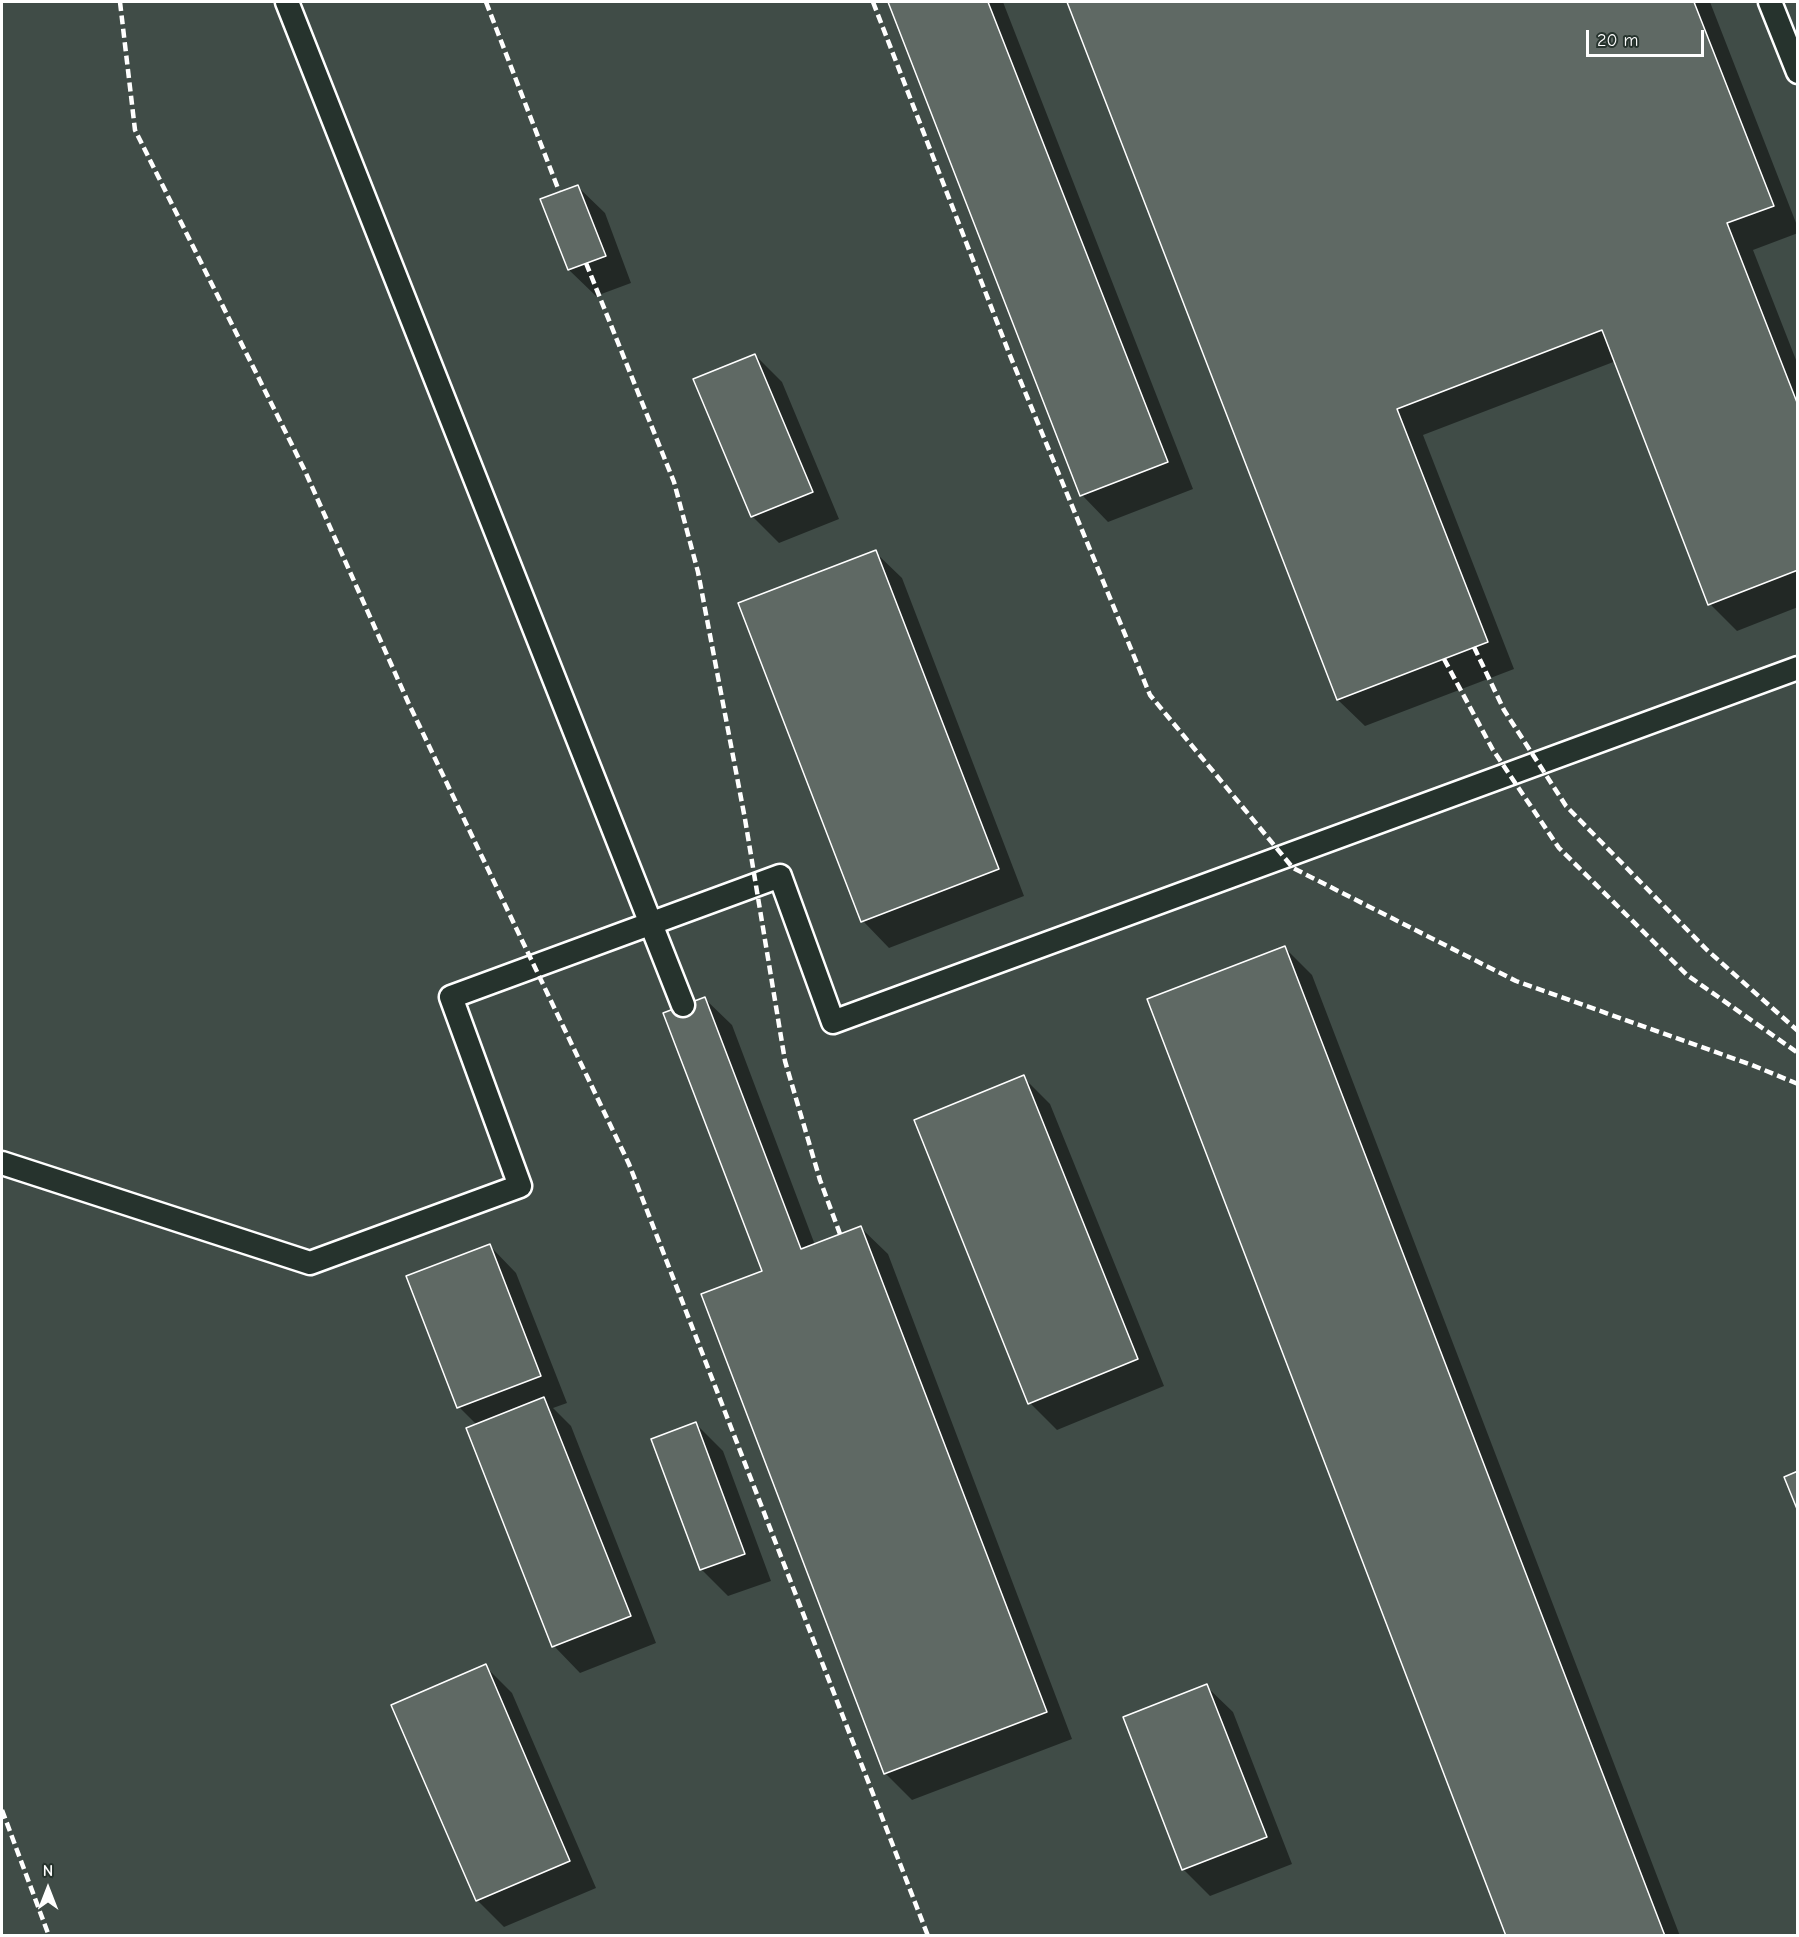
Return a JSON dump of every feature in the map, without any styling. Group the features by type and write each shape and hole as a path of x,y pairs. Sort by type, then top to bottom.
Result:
{"lane":[{"path":"287,2 683,1005"},
{"path":"1770,2 1797,72"},
{"path":"2,1163 310,1263 520,1186 451,998 780,876 833,1022 1797,668"}],"shaded area":[{"path":"2,2 1797,2 1797,1935 2,1936"}],"building":[{"path":"888,2 988,2 1168,462 1080,496"},
{"path":"1067,2 1694,2 1774,206 1727,223 1798,405 1798,570 1708,605 1602,330 1397,409 1488,642 1337,700"},
{"path":"578,185 606,256 568,270 540,199"},
{"path":"755,354 813,492 751,517 693,379"},
{"path":"876,550 999,869 861,922 738,603"},
{"path":"1285,946 1665,1936 1506,1936 1147,999"},
{"path":"705,997 801,1249 861,1226 1047,1712 884,1774 701,1294 762,1271 663,1013"},
{"path":"1024,1075 1138,1359 1028,1404 914,1120"},
{"path":"490,1244 541,1376 457,1408 406,1276"},
{"path":"544,1397 631,1616 552,1647 466,1428"},
{"path":"696,1422 745,1554 700,1570 651,1439"},
{"path":"1798,1471 1798,1508 1797,1509 1784,1477"},
{"path":"486,1664 570,1861 476,1901 391,1705"},
{"path":"1207,1684 1267,1837 1182,1870 1123,1717"}],"railway":[{"path":"120,2 135,130 305,471 408,702 629,1164 928,1936"},
{"path":"486,2 559,191"},
{"path":"873,2 1009,353 1150,695 1293,868 1516,981 1752,1065 1798,1084"},
{"path":"586,263 674,482 698,572 745,819 785,1061 820,1180 840,1234"},
{"path":"1474,647 1504,710 1566,806 1707,950 1798,1031"},
{"path":"1444,659 1493,750 1559,848 1687,975 1798,1053"},
{"path":"2,1810 49,1936"}]}
